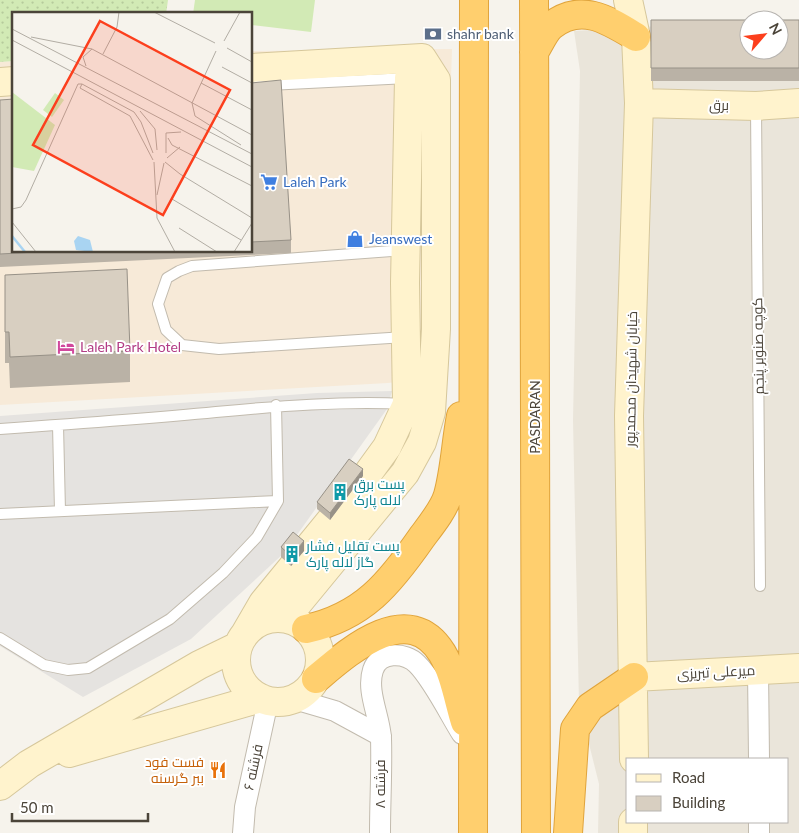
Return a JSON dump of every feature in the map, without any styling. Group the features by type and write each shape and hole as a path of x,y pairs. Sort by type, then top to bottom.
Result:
{"highway":[{"path":"473,833 474,0"},
{"name":"PASDARAN","path":"534,0 536,833"},
{"path":"534,52 550,27 573,15 590,14 611,22 636,37"},
{"path":"306,629 330,624 350,614 375,595 405,561 448,496 474,338"},
{"path":"316,679 353,649 378,635 397,628 424,633 442,654 452,675 474,752"},
{"path":"568,833 575,730 590,707 634,677"}],"street":[{"name":"خیابان شهیدان محمدپور","path":"628,0 636,37 639,103 629,416 634,758"},
{"path":"252,68 422,58 436,80 436,329 431,412 422,442 405,473 298,602 281,618"},
{"path":"380,736 335,711 274,700 250,692 242,682 237,665 242,640 263,603 358,487 387,447 407,404 405,337 409,78 436,80"},
{"name":"برق","path":"639,103 756,106 799,103"},
{"path":"405,473 422,409 427,276 406,276"},
{"path":"0,786 29,764 242,640 255,625 268,619 281,618 294,622 306,629 314,640 319,652 320,666 316,679 307,691 29,764"},
{"name":"فرشته ۸","path":"380,833 380,736 372,690 373,670 385,657 401,654 417,663 474,752"},
{"name":"میرعلی تبریزی","path":"634,677 799,668"},
{"path":"758,670 758,758"},
{"name":"فرشته ۶","path":"243,833 245,806 274,700"}],"lane":[{"path":"252,86 409,78"},
{"name":"کوچه صنوبر پنجم","path":"756,106 760,586"},
{"path":"405,337 218,349 182,345 166,330 158,304 167,278 192,266 406,249"},
{"path":"0,429 276,405 361,402 407,404"},
{"path":"0,638 44,665 68,670 88,668 170,618 223,573 257,537 278,502 276,405"},
{"path":"58,425 60,512"},
{"path":"0,514 278,502"}],"shaded area":[{"path":"728,22 739,37 739,60 789,60 789,39 799,28 799,833 598,833 599,784 579,704 573,420 580,71 574,31"},
{"path":"452,49 441,377 388,383 0,405 0,62 12,61 12,252 252,252 252,51"},
{"path":"392,391 387,409 284,553 191,639 83,697 0,646 0,416 317,393"}],"green space":[{"path":"0,0 168,0 166,12 12,12 12,61 0,62"},
{"path":"195,0 315,0 311,32 252,25 252,12 193,12"}],"building":[{"path":"651,20 739,20 739,60 789,60 789,20 799,20 799,68 651,68"},
{"path":"281,80 291,240 252,242 252,83"},
{"path":"12,99 12,252 36,252 0,254 0,100"},
{"name":"Laleh Park Hotel","path":"127,269 130,351 10,357 9,332 5,332 5,275"},
{"name":"پست برق لاله پارک","path":"349,459 363,469 330,513 317,502"},
{"path":"293,532 304,541 291,556 281,547"}],"place":[{"name":"shahr bank","path":"433,34"},
{"name":"Laleh Park","path":"269,182"},
{"name":"Jeanswest","path":"355,239"},
{"name":"Laleh Park Hotel","path":"66,347"},
{"name":"پست برق لاله پارک","path":"340,492"},
{"name":"پست تقلیل فشار گاز لاله پارک","path":"292,554"},
{"name":"فست فود ببر گرسنه","path":"218,770"}]}
